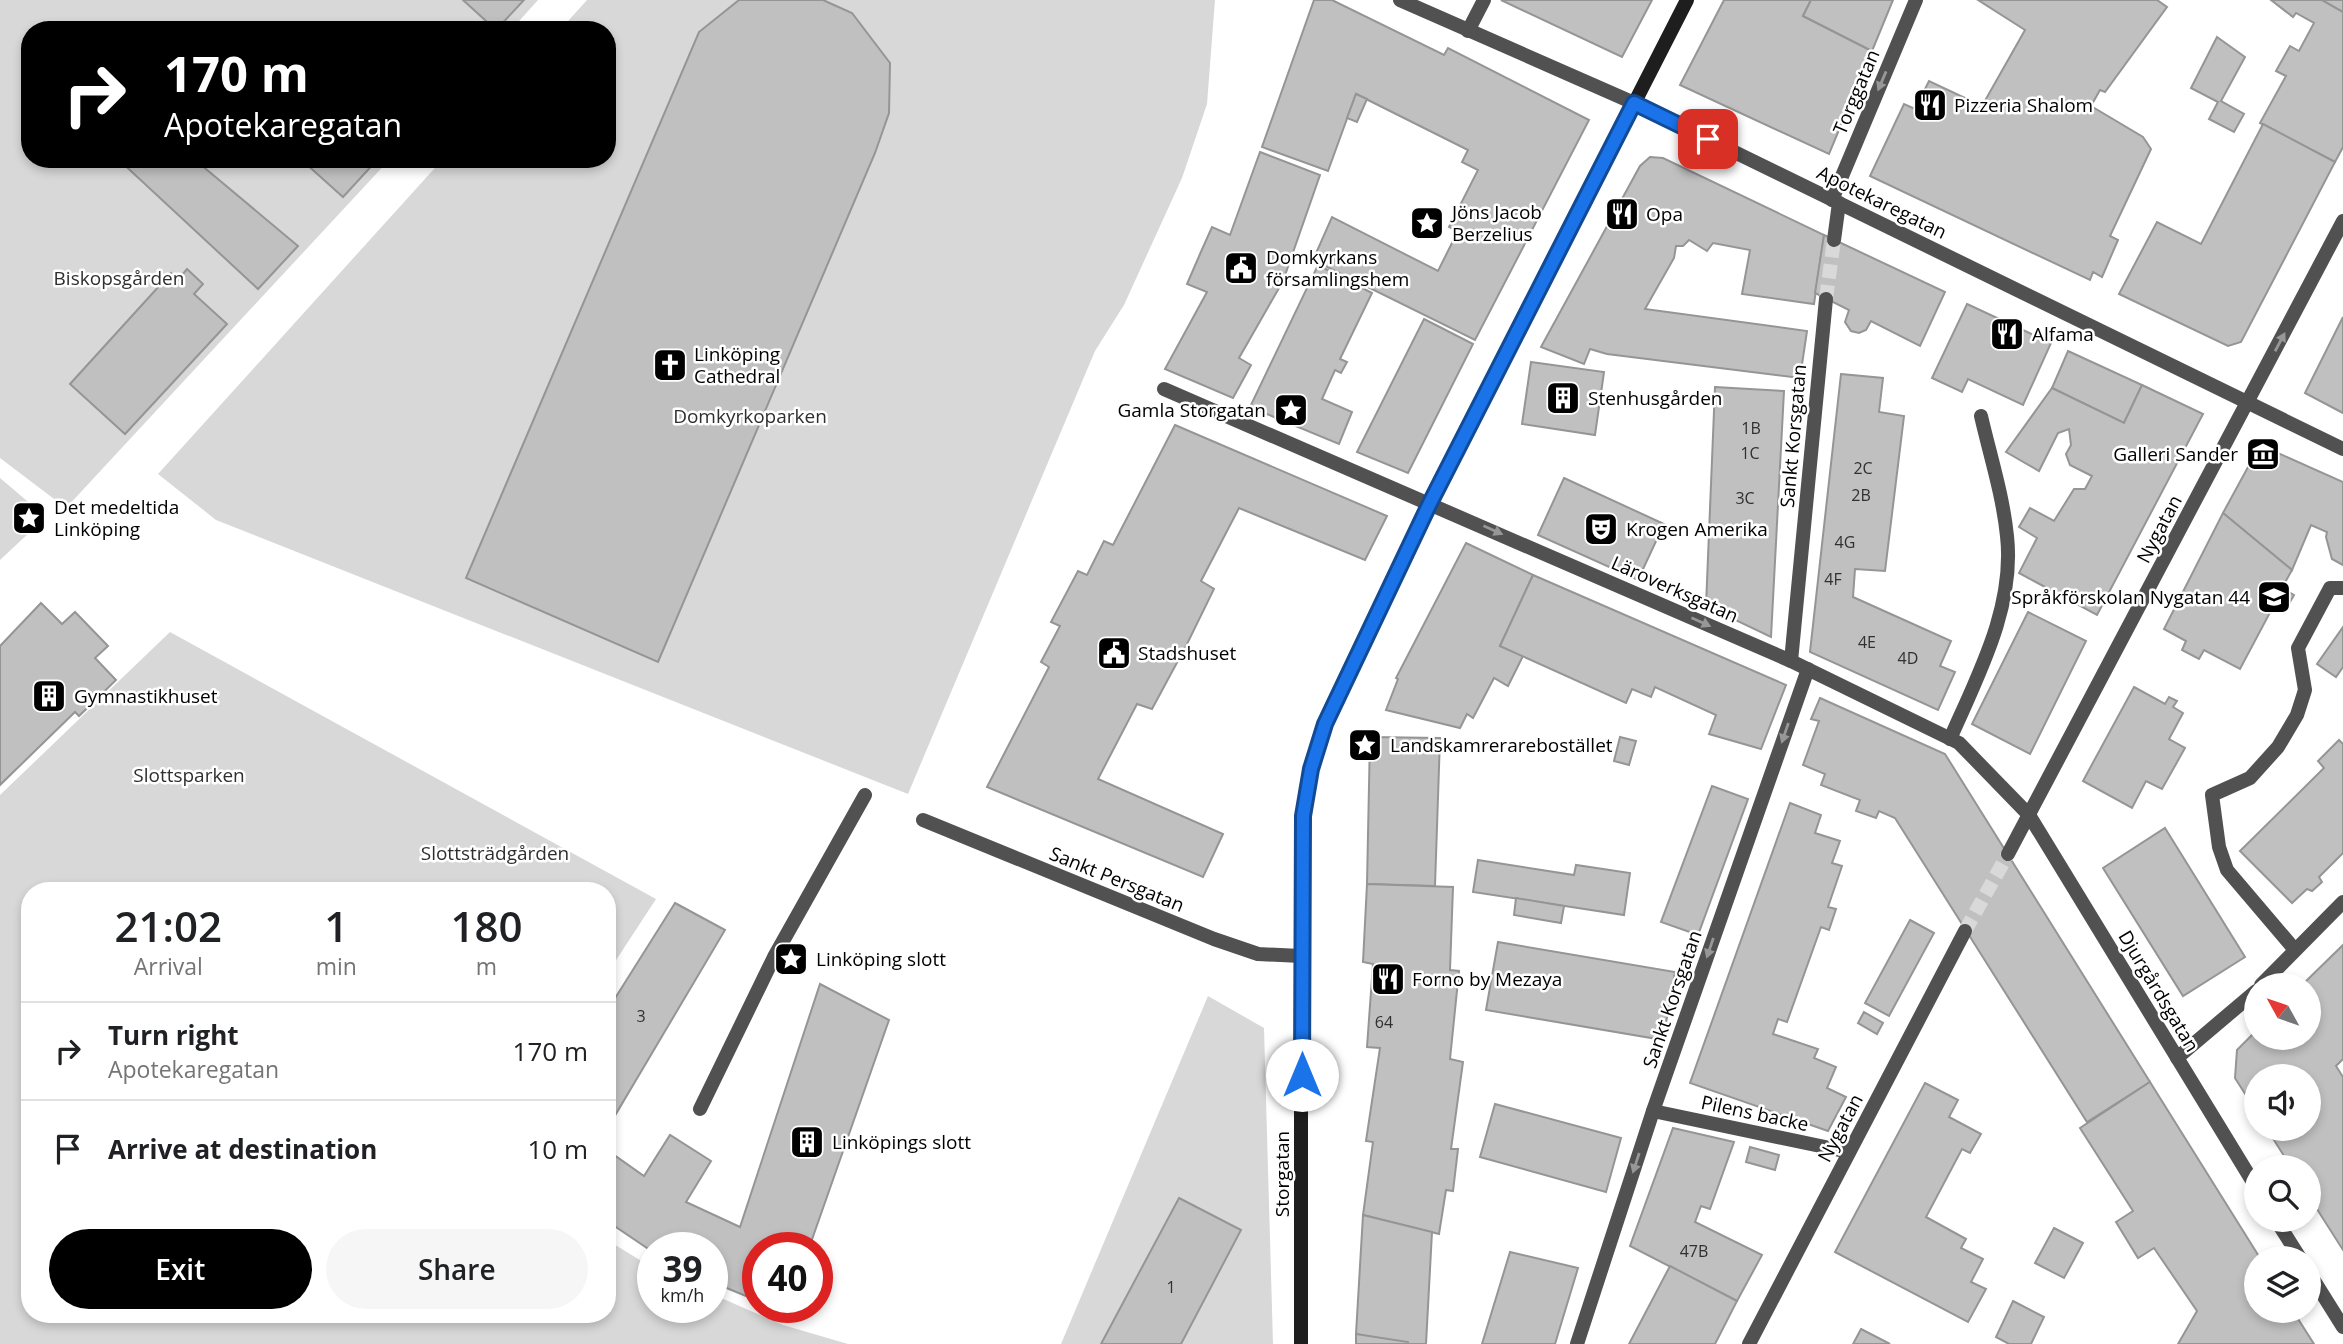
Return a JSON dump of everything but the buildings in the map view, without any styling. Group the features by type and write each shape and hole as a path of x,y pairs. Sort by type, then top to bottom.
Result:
{"street":[{"name":"Apotekaregatan","path":"1400,0 1634,103 2343,449"},
{"path":"1468,31 1483,0"},
{"name":"Storgatan","path":"1301,1344 1303,816 1311,769 1330,710 1430,503 1687,0"},
{"name":"Torggatan","path":"1836,201 1916,0"},
{"path":"1834,240 1836,201"},
{"name":"Nygatan","path":"2008,854 2343,221"},
{"name":"Sankt Korsgatan","path":"1791,661 1826,299"},
{"name":"Läroverksgatan","path":"1164,389 1808,668 1959,743 2029,815"},
{"path":"1950,738 1992,644 2005,585 2007,536 1981,416"},
{"path":"2295,950 2227,870 2219,847 2212,795 2250,778 2278,747 2297,715 2305,690 2298,648 2330,588 2343,588"},
{"name":"Sankt Korsgatan","path":"1577,1344 1653,1111 1808,668"},
{"path":"699,1109 774,957 865,795"},
{"name":"Djurgårdsgatan","path":"2029,815 2244,1167"},
{"name":"Sankt Persgatan","path":"923,820 1214,939 1258,954 1301,956"},
{"path":"2273,973 2343,902"},
{"name":"Nygatan","path":"1749,1344 1965,930"},
{"path":"2177,1058 2244,1000"},
{"name":"Pilens backe","path":"1653,1111 1849,1152"},
{"path":"2321,1292 2343,1327"}],"green space":[{"name":"Biskopsgården","path":"0,0 538,0 519,21 21,21 21,168 382,168 66,508 0,458"},
{"name":"Domkyrkoparken","path":"587,0 1215,0 1207,104 1182,178 1124,305 1095,351 908,794 216,520 158,474 435,168 616,168 616,21 568,21"},
{"path":"0,478 46,517 0,560"},
{"name":"Slottsparken","path":"170,632 656,899 616,960 616,882 21,882 21,1323 616,1323 616,1245 637,1258 637,1323 728,1323 728,1301 742,1307 742,1323 778,1323 848,1344 0,1344 0,795"},
{"path":"1208,996 1264,1028 1273,1344 1061,1344"}],"tunnel":[{"path":"1826,299 1834,240"},
{"path":"1965,931 2008,854"}],"place":[{"name":"Pizzeria Shalom","path":"1930,105"},
{"name":"Opa","path":"1622,214"},
{"name":"Jöns Jacob Berzelius","path":"1427,223"},
{"name":"Domkyrkans församlingshem","path":"1241,268"},
{"name":"Alfama","path":"2007,334"},
{"name":"Linköping Cathedral","path":"670,365"},
{"name":"Stenhusgården","path":"1563,398"},
{"name":"Gamla Storgatan","path":"1291,410"},
{"name":"Galleri Sander","path":"2263,454"},
{"name":"Det medeltida Linköping","path":"29,518"},
{"name":"Krogen Amerika","path":"1601,529"},
{"name":"Språkförskolan Nygatan 44","path":"2274,597"},
{"name":"Stadshuset","path":"1114,653"},
{"name":"Gymnastikhuset","path":"49,696"},
{"name":"Landskamrerarebostället","path":"1365,745"},
{"name":"Linköping slott","path":"791,959"},
{"name":"Forno by Mezaya","path":"1388,979"},
{"name":"Linköpings slott","path":"807,1142"}],"route":[{"path":"1302,1075 1303,816 1311,769 1330,710 1430,503 1634,103 1708,139"}],"park label":[{"name":"Slottsträdgården","path":"495,853"}]}
